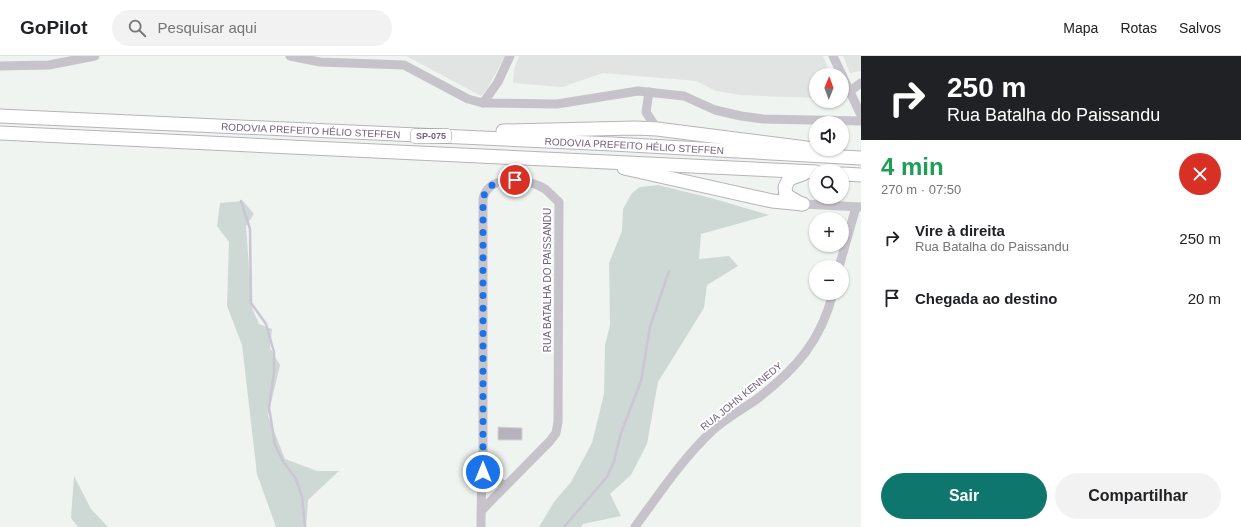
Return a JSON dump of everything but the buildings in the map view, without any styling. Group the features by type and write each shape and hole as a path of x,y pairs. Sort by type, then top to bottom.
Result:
{"highway":[{"name":"RODOVIA PREFEITO HÉLIO STEFFEN","path":"0,116 356,132 861,158"},
{"path":"356,132 635,128 657,129 804,147 861,158"},
{"name":"RODOVIA PREFEITO HÉLIO STEFFEN","path":"0,133 809,172"},
{"path":"599,161 631,170 772,201 803,204"},
{"path":"803,204 786,195 784,186 789,179 809,173"},
{"path":"849,174 861,175"}],"street":[{"path":"0,66 49,65 95,56"},
{"path":"290,56 320,62 404,65 468,99 483,103 538,105 638,91 684,96 715,110 763,119 861,121"},
{"path":"483,103 498,82 510,56"},
{"path":"833,56 839,68"},
{"path":"861,83 850,91 861,115"},
{"path":"635,128 646,112 649,92"},
{"path":"646,112 657,129"},
{"name":"RUA BATALHA DO PAISSANDU","path":"481,511 550,440 556,433 558,422 559,202 545,189 529,182 515,180 493,184 485,192 483,199 483,472 481,511 481,527"},
{"path":"803,204 858,207 841,260"},
{"name":"RUA JOHN KENNEDY","path":"635,527 685,460 713,430 758,398 802,359 823,326 831,300"},
{"path":"483,472 493,480 506,485"}],"shaded area":[{"path":"406,56 505,56 487,89 481,96"},
{"path":"519,56 823,56 828,68 809,68 809,98 739,95 716,91 696,81 603,73 562,87 513,83 514,69"},
{"path":"843,56 861,56 861,71 850,73"},
{"path":"658,185 711,198 769,215 701,234 699,259 729,256 738,266 707,285 704,308 658,382 647,444 631,475 610,494 621,516 583,524 581,527 539,527 554,502 571,482 592,443 604,393 605,345 610,325 609,263 622,231 623,209 632,193 640,187"},
{"path":"243,201 254,214 246,226 252,308 259,324 272,329 270,348 280,365 268,416 285,459 317,471 339,471 308,500 306,527 276,527 257,474 242,345 227,306 229,242 217,226 220,203"},
{"path":"74,476 91,509 108,527 78,527 71,518"}],"waterway":[{"path":"241,201 250,229 251,303 266,324 274,352 274,372 269,407 275,445 283,461 296,479 302,497 305,527"},
{"path":"564,527 607,477 614,461 621,433 641,381 650,327 669,271"}],"route":[{"path":"483,472 483,199 485,192 493,184 515,180"}]}
